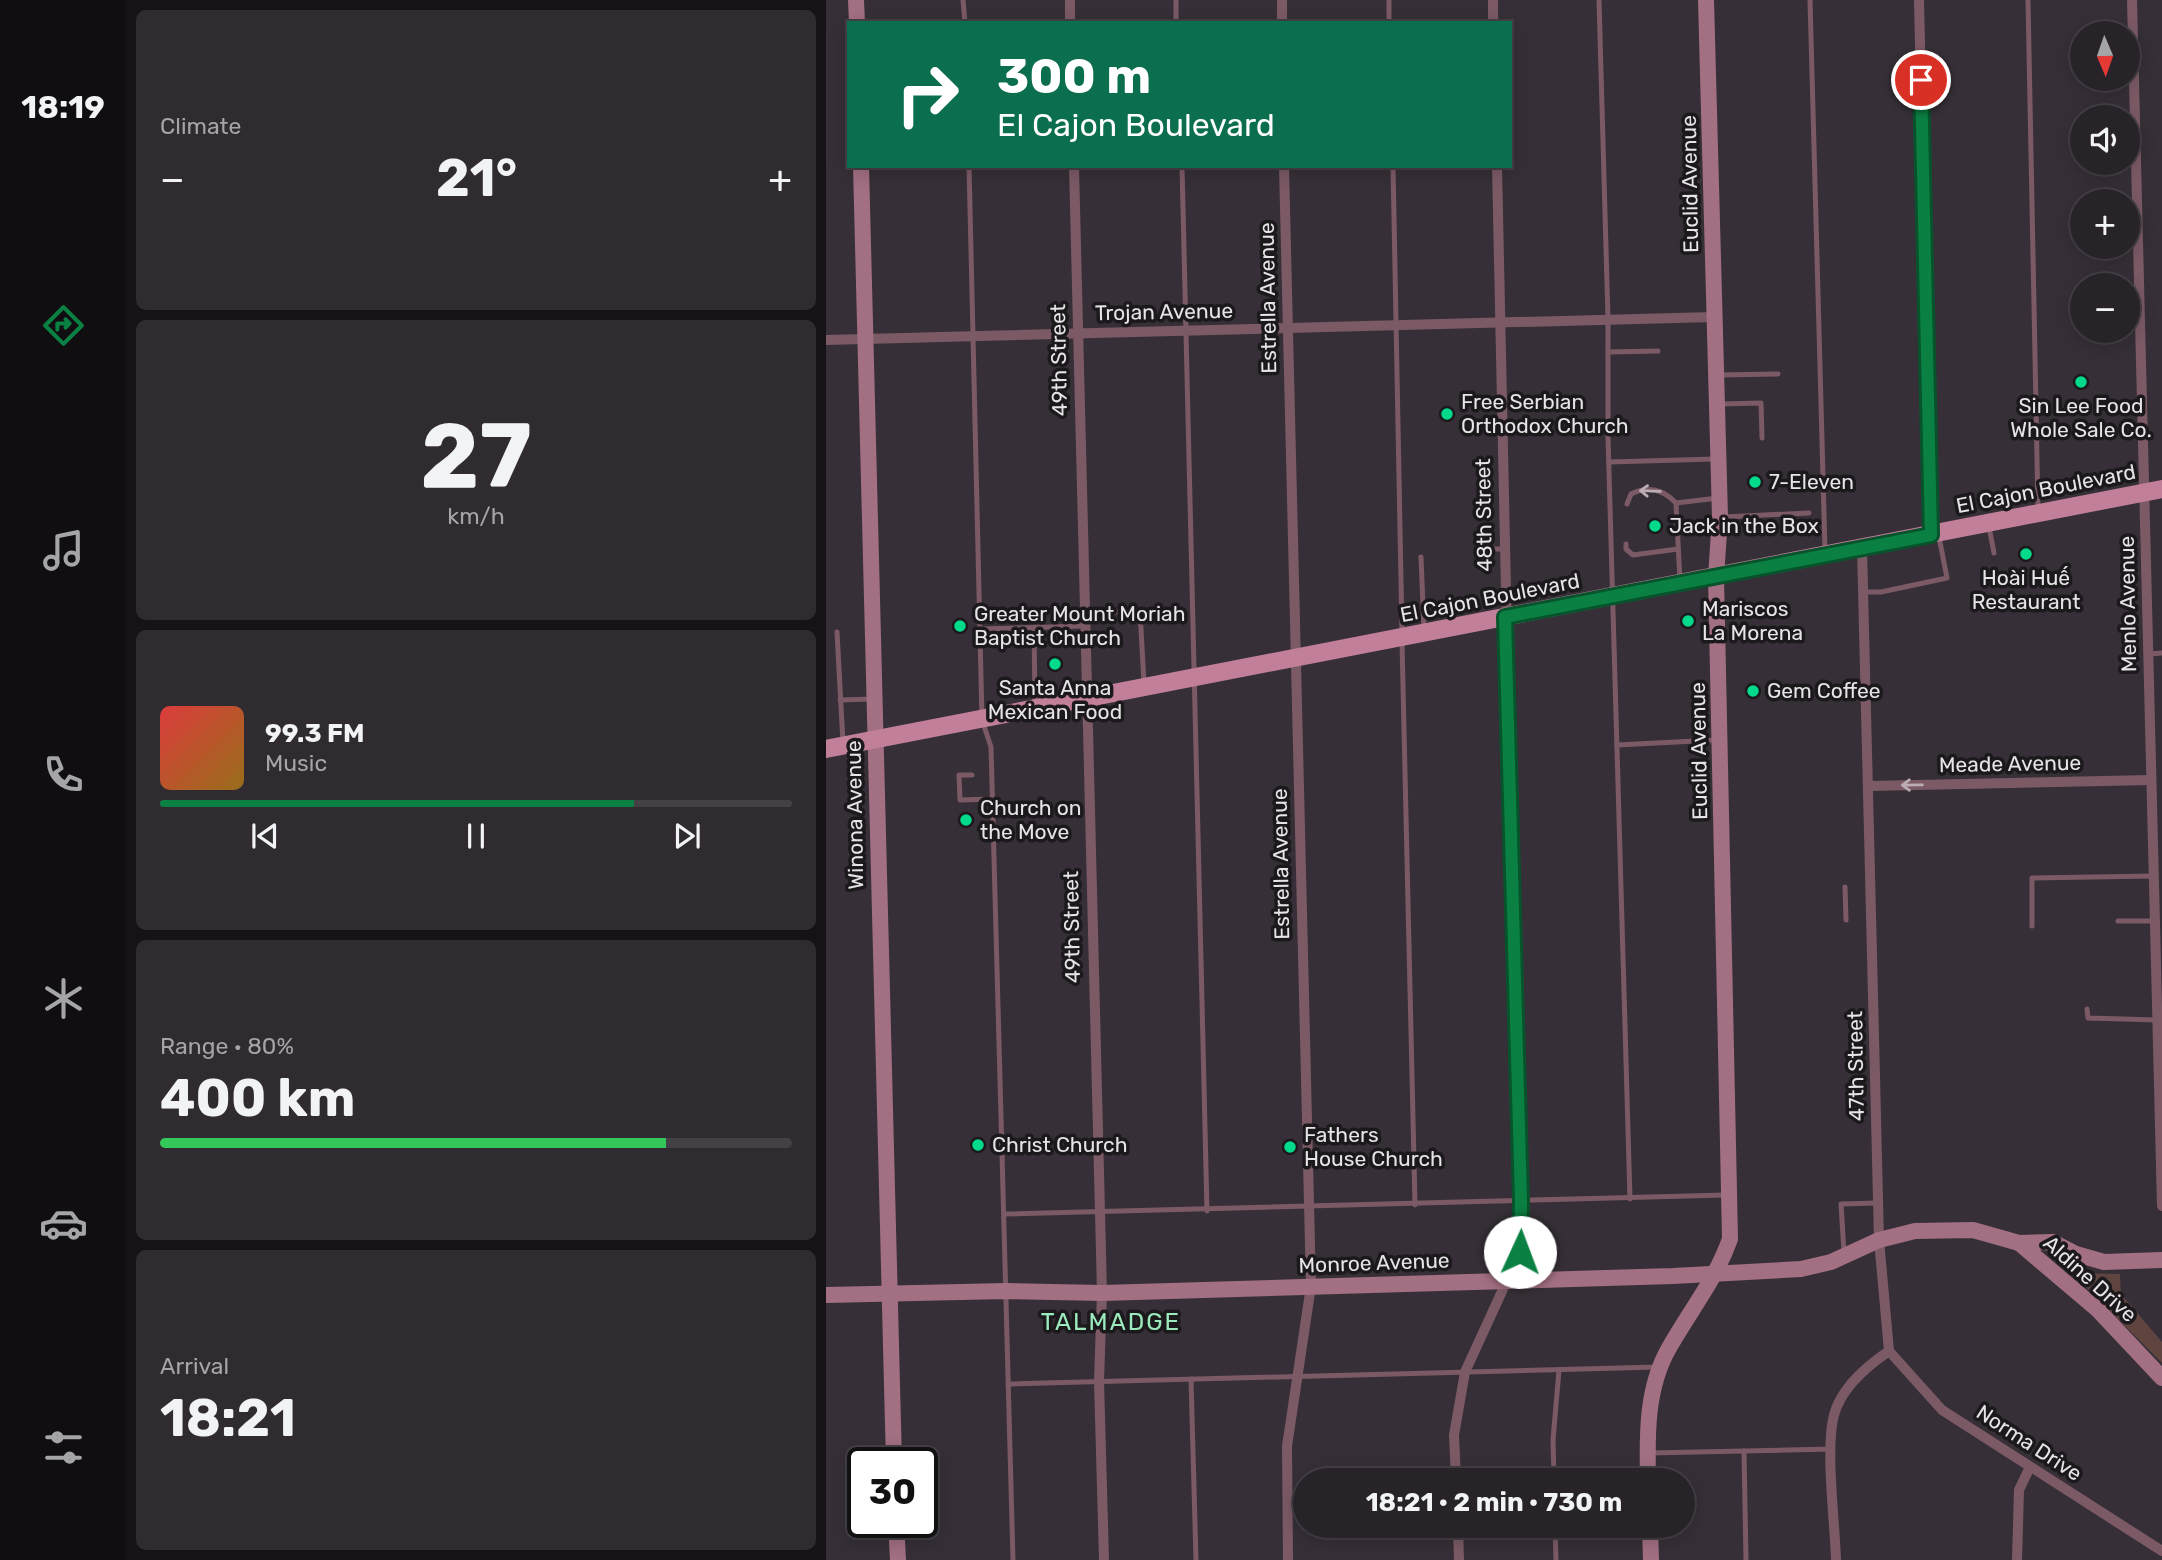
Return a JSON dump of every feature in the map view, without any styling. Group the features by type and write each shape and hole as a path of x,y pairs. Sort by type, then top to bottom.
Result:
{"main road":[{"name":"El Cajon Boulevard","path":"835,748 2153,491"}],"street":[{"path":"856,0 857,21"},
{"path":"1070,0 1070,21"},
{"path":"1282,0 1282,21"},
{"path":"1493,0 1493,21"},
{"name":"Euclid Avenue","path":"1648,1468 1650,1404 1660,1367 1669,1348 1718,1272 1730,1239 1716,577 1720,498 1706,0"},
{"path":"1919,0 1935,534"},
{"name":"Menlo Avenue","path":"2132,0 2153,491 2148,654 2157,1020 2160,1032 2162,1206"},
{"name":"Winona Avenue","path":"861,168 894,1447"},
{"name":"49th Street","path":"1073,168 1102,1293 1099,1381 1104,1560"},
{"name":"Estrella Avenue","path":"1284,168 1311,1286 1287,1446 1288,1560"},
{"name":"48th Street","path":"1455,1468 1454,1435 1465,1372 1520,1252 1521,1201 1503,549 1497,168"},
{"name":"Trojan Avenue","path":"826,340 1714,317"},
{"name":"47th Street","path":"1862,548 1879,1240 1889,1351"},
{"name":"Meade Avenue","path":"1869,786 2151,780"},
{"name":"Monroe Avenue","path":"826,1295 1006,1291 1102,1293 1801,1269 1879,1240 1914,1231 1973,1230 2019,1243 2053,1242 2077,1254 2104,1262 2162,1260"},
{"name":"Aldine Drive","path":"2019,1243 2098,1310 2162,1378"},
{"path":"1836,1560 1833,1415 1842,1396 1866,1367 1889,1351"},
{"name":"Norma Drive","path":"1889,1351 1942,1410 2162,1551"},
{"path":"2017,1560 2019,1490 2030,1467"},
{"path":"897,1538 898,1560"},
{"path":"1459,1538 1460,1560"},
{"path":"1650,1538 1651,1560"}],"lane":[{"path":"963,0 965,21"},
{"path":"1176,0 1177,21"},
{"path":"1389,0 1390,21"},
{"path":"1599,0 1630,1199"},
{"path":"1810,0 1825,556"},
{"path":"2028,0 2038,514"},
{"path":"969,168 982,720 991,747 993,799 1013,1560"},
{"path":"1182,168 1192,680 1207,1211"},
{"path":"1393,168 1415,1205"},
{"path":"1608,352 1658,351"},
{"path":"1716,375 1778,374"},
{"path":"1717,404 1761,403 1762,438"},
{"path":"1609,462 1718,459"},
{"path":"1627,504 1632,494 1646,490 1665,493 1676,503 1680,584"},
{"path":"1676,503 1720,498"},
{"path":"1720,517 1809,513"},
{"path":"1988,523 1994,553"},
{"path":"1863,592 1881,592 1947,578 1935,534"},
{"path":"1626,544 1626,549 1633,555 1678,549"},
{"path":"1481,549 1503,549"},
{"path":"1422,557 1424,634"},
{"path":"1083,613 1140,611 1145,689"},
{"path":"980,629 1084,625"},
{"path":"1034,627 1036,710"},
{"path":"835,748 840,700 837,632"},
{"path":"2148,654 2162,653"},
{"path":"840,700 873,699"},
{"path":"1618,745 1720,740"},
{"path":"972,775 959,775 960,800 993,799"},
{"path":"2032,926 2032,878 2154,876"},
{"path":"1844,887 1846,920"},
{"path":"2118,921 2155,921"},
{"path":"2087,1009 2088,1018 2157,1020"},
{"path":"1004,1214 1207,1211 1729,1195"},
{"path":"1844,1255 1841,1204 1878,1203"},
{"path":"1008,1384 1660,1367"},
{"path":"1554,1468 1553,1440 1559,1370"},
{"path":"1191,1379 1196,1560"},
{"path":"1647,1454 1832,1448"},
{"path":"1744,1451 1746,1560"},
{"path":"1555,1538 1556,1560"}],"shaded area":[{"path":"2072,1273 2120,1274 2121,1294 2162,1342 2162,1363"}],"place":[{"name":"Sin Lee Food Whole Sale Co.","path":"2081,382"},
{"name":"Free Serbian Orthodox Church","path":"1447,414"},
{"name":"7-Eleven","path":"1755,482"},
{"name":"Jack in the Box","path":"1655,526"},
{"name":"Hoài Huế Restaurant","path":"2026,554"},
{"name":"Mariscos La Morena","path":"1688,621"},
{"name":"Greater Mount Moriah Baptist Church","path":"960,626"},
{"name":"Santa Anna Mexican Food","path":"1055,664"},
{"name":"Gem Coffee","path":"1753,691"},
{"name":"Church on the Move","path":"966,820"},
{"name":"Christ Church","path":"978,1145"},
{"name":"Fathers House Church","path":"1290,1147"}],"district":[{"name":"TALMADGE","path":"1111,1322"}],"route":[{"path":"1520,1252 1521,1201 1505,617 1931,535 1921,80"}]}
